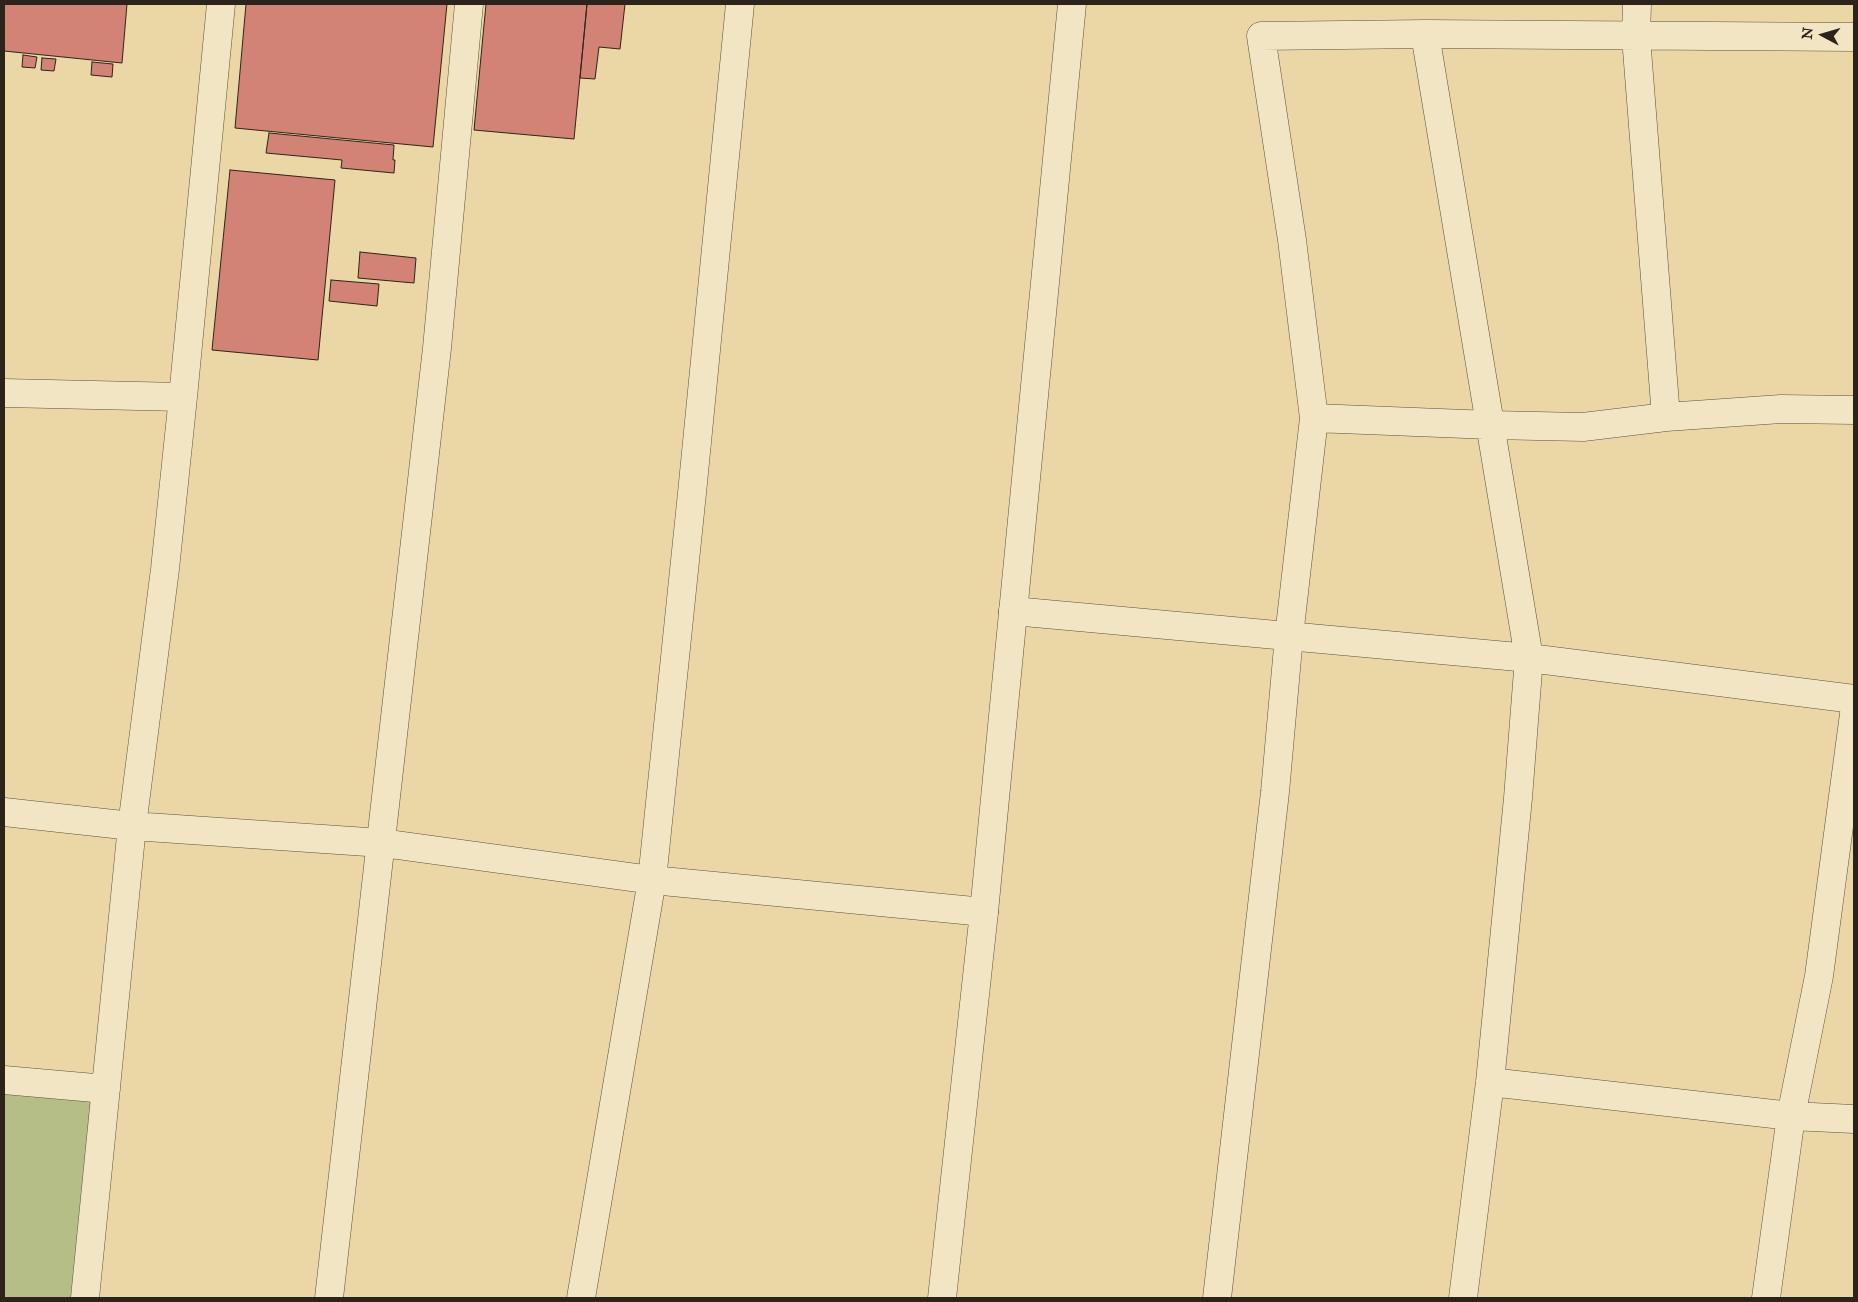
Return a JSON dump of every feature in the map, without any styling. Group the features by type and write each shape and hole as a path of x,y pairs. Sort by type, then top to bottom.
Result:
{"street":[{"path":"84,1298 132,826 165,569 221,4"},
{"path":"330,1298 438,339 469,4"},
{"path":"582,1298 652,880 740,4"},
{"path":"942,1298 984,912 1072,4"},
{"path":"1637,4 1636,36 1666,417"},
{"path":"1425,34 1530,658 1490,1082 1463,1298"},
{"path":"1217,1298 1314,418 1292,240 1261,36 1425,34 1854,36"},
{"path":"4,393 183,397"},
{"path":"1314,418 1583,427 1666,417 1781,409 1854,410"},
{"path":"1013,611 1530,658 1854,698"},
{"path":"1766,1298 1791,1116 1819,976 1844,876 1854,714"},
{"path":"4,812 132,826 382,843 652,880 984,912"},
{"path":"4,1080 106,1089"},
{"path":"1490,1082 1791,1116 1854,1119"}],"green space":[{"path":"4,1091 91,1099 71,1298 4,1298"}],"building":[{"path":"4,4 127,4 122,63 4,51"},
{"path":"246,4 447,4 433,147 235,128"},
{"path":"486,4 587,4 574,139 474,130"},
{"path":"587,4 625,4 620,49 599,47 595,79 580,78"},
{"path":"23,55 37,57 35,68 22,67"},
{"path":"42,58 56,59 54,71 41,70"},
{"path":"92,62 113,64 112,77 91,75"},
{"path":"269,133 394,145 394,173 341,168 342,160 266,153"},
{"path":"230,170 335,180 318,360 212,350"},
{"path":"360,252 416,258 414,283 358,278"},
{"path":"331,280 379,284 377,306 329,301"}]}
